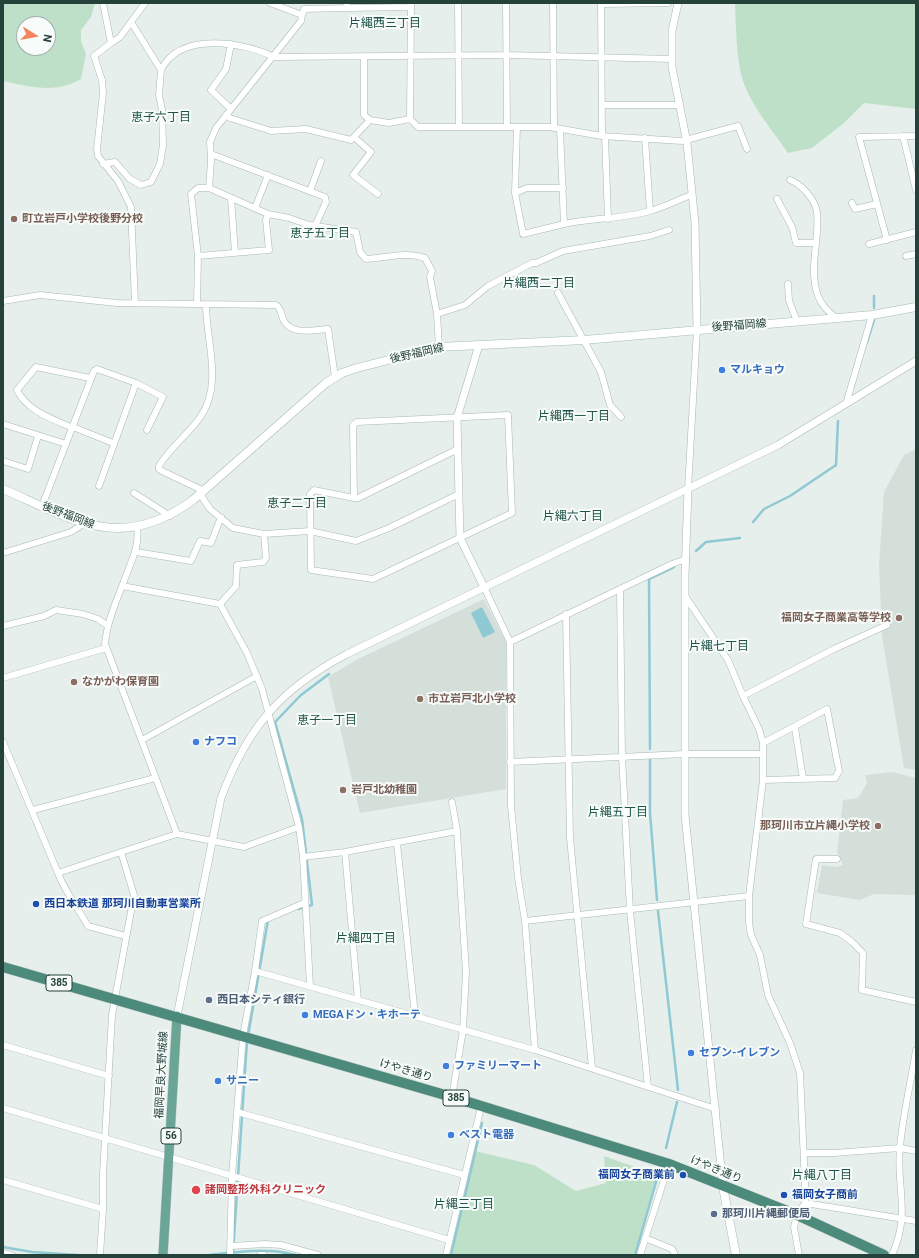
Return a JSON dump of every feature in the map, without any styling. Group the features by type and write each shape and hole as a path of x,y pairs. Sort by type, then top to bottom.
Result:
{"highway":[{"name":"けやき通り","path":"3,967 178,1016 452,1097 669,1164 723,1187 797,1215 884,1255"}],"main road":[{"name":"後野福岡線","path":"3,489 83,524 99,528 137,528 170,516 202,492 335,377 357,368 439,347 584,340 697,329 798,322 835,317 872,315 916,307"},
{"name":"福岡早良大野城線","path":"163,1255 178,1016"},
{"path":"723,1187 736,1255"}],"street":[{"path":"103,3 111,43"},
{"path":"135,303 131,207 118,181 98,156 97,149 103,94 102,80 94,56 120,37 144,3"},
{"path":"270,3 302,15"},
{"path":"458,3 459,127"},
{"path":"506,3 507,127"},
{"path":"553,3 557,128 563,188 564,224"},
{"path":"608,219 603,136 601,4 668,3"},
{"path":"678,3 672,31 673,80 687,141 695,229 697,329 688,489 685,596 685,815 723,1187"},
{"path":"209,188 211,154 210,142 213,134 226,114 301,21 304,9 347,5 411,5 410,119 418,127 557,128 603,136 687,141 738,126 747,149"},
{"path":"103,164 115,162 136,183 147,184 151,182 160,164 163,145 160,96 161,70 131,22"},
{"path":"161,70 169,60 189,48 206,43 231,44 256,48 274,56 507,55 672,59"},
{"path":"231,44 226,69 211,90 231,109"},
{"path":"364,56 364,114 370,120 389,123 410,119"},
{"path":"602,105 679,105"},
{"path":"226,114 230,118 271,131 306,129 350,140 354,138 370,120"},
{"path":"517,127 515,194 523,234 588,219 608,219 650,211 691,195"},
{"path":"903,136 916,190"},
{"path":"887,240 859,137 916,136"},
{"path":"354,138 370,152 353,175 378,194"},
{"path":"645,138 650,211"},
{"path":"211,154 325,197 326,202 315,226"},
{"path":"310,191 321,161"},
{"path":"255,208 268,176"},
{"path":"790,180 797,183 816,208 815,284 818,295 826,309 835,317"},
{"path":"197,304 198,256 192,194 198,188 209,188 268,214 289,218 315,226 356,232 360,252 366,259 406,254 418,255 426,258 432,271 430,277 437,314 439,347"},
{"path":"515,194 528,188 563,188"},
{"path":"231,198 235,253"},
{"path":"777,199 792,227 796,243 815,243"},
{"path":"854,209 877,204"},
{"path":"198,256 269,250 266,220 268,214"},
{"path":"437,314 465,305 488,286 532,263 536,263 562,251 650,236 669,230"},
{"path":"869,244 916,232"},
{"path":"906,256 916,254"},
{"path":"788,284 789,300 798,322"},
{"path":"558,293 605,382 610,405 622,417"},
{"path":"3,301 40,294 110,302 276,305 279,307 284,322 292,328 304,331 328,329 335,377"},
{"path":"206,304 213,372 205,409 199,420 162,461 159,469 202,492 210,509 233,528 264,534 310,531 356,541 389,528 460,494"},
{"path":"846,404 872,315"},
{"path":"479,345 457,418 460,538 510,642 510,762 515,846 525,921 535,1050"},
{"path":"178,1016 221,798 232,770 252,734 283,696 322,667 778,445 916,361"},
{"path":"90,378 36,368 17,390 24,401 37,412 113,443"},
{"path":"42,506 73,427 90,378 94,371 97,369 136,383 163,397 147,430"},
{"path":"99,486 113,443 136,383"},
{"path":"354,498 353,425 357,422 508,415 512,512 373,579 311,570 311,492 314,490 354,498 358,498 458,449"},
{"path":"3,424 66,444"},
{"path":"3,461 28,469 38,436"},
{"path":"134,493 170,516"},
{"path":"136,552 191,561 200,541 210,542 220,518"},
{"path":"3,553 71,532 83,524"},
{"path":"137,528 138,537 136,552 108,626 106,648 142,740 176,834"},
{"path":"220,604 236,586 237,565 263,562 266,558 264,534"},
{"path":"510,642 566,614 686,559"},
{"path":"122,586 220,604 248,653 269,713 299,827 303,857 304,903 310,986"},
{"path":"620,589 622,756 630,911 648,1087"},
{"path":"685,596 728,660 759,729 763,743 763,780 749,896 750,930 760,955 768,995 790,1043 800,1073 805,1153 805,1203 797,1215 794,1227 799,1255"},
{"path":"3,626 44,616 56,610 84,614 98,619 108,626"},
{"path":"566,614 570,838 592,1068"},
{"path":"743,696 834,649 887,624"},
{"path":"3,678 106,648"},
{"path":"142,740 257,676"},
{"path":"763,743 794,728 827,709 839,772 838,776 835,778 763,780"},
{"path":"794,728 803,779"},
{"path":"3,742 33,810 64,890 73,900 88,926 125,936"},
{"path":"510,762 685,754 763,754"},
{"path":"33,810 155,778"},
{"path":"452,802 457,831 466,972 463,1030 452,1097"},
{"path":"58,873 176,834 244,847 299,827"},
{"path":"303,857 345,852 457,831"},
{"path":"397,843 415,1015"},
{"path":"100,1255 103,1209 104,1137 112,1015 125,936 134,895 121,852"},
{"path":"345,852 358,1000"},
{"path":"837,859 816,859 806,924 840,933 863,953 862,990 916,1002"},
{"path":"525,921 630,911 749,896"},
{"path":"230,1255 232,1176 243,1036 255,971 262,921 304,903"},
{"path":"255,971 535,1050 716,1110"},
{"path":"3,1045 109,1076"},
{"path":"892,1255 898,1243 903,1219 900,1148 916,1050"},
{"path":"446,1255 481,1107"},
{"path":"3,1108 449,1240"},
{"path":"237,1112 464,1175"},
{"path":"805,1153 834,1153 900,1148 916,1150"},
{"path":"640,1255 669,1164"},
{"path":"3,1180 103,1209"},
{"path":"805,1203 916,1221"},
{"path":"645,1238 672,1249 675,1255"},
{"path":"230,1246 270,1244 318,1255"},
{"path":"3,1253 12,1255"}],"shaded area":[{"name":"福岡女子商業高等学校","path":"916,449 916,770 904,768 882,636 879,566 884,492 904,455"},
{"name":"市立岩戸北小学校","path":"484,599 506,642 506,789 360,813 328,677 356,660"},
{"name":"那珂川市立片縄小学校","path":"892,772 916,778 916,895 874,894 860,900 817,893 822,865 836,867 843,865 837,852 843,800 858,798 867,783 865,775"}],"green space":[{"path":"3,3 95,3 91,17 81,30 81,41 86,54 81,79 71,84 52,88 33,87 3,81"},
{"path":"735,3 916,3 916,109 864,103 844,123 812,148 788,153 761,115 744,85 736,38"},
{"path":"475,1151 534,1165 576,1191 606,1183 604,1156 657,1175 634,1255 452,1255"}],"water":[{"path":"482,607 495,632 483,638 471,613"}],"waterway":[{"path":"874,296 874,308"},
{"path":"867,342 874,320"},
{"path":"753,522 764,509 790,496 836,465 838,421"},
{"path":"696,551 706,542 740,538"},
{"path":"650,749 649,579 674,567"},
{"path":"298,909 312,905 302,819 275,722 301,695 329,674"},
{"path":"650,759 650,813 657,900"},
{"path":"658,911 678,1090"},
{"path":"248,1036 268,920"},
{"path":"233,1252 247,1041"},
{"path":"666,1148 677,1102"},
{"path":"451,1255 482,1123"},
{"path":"635,1255 658,1175"},
{"path":"3,1247 32,1252 78,1255"},
{"path":"209,1255 264,1251 274,1251 296,1255"}],"place":[{"name":"町立岩戸小学校後野分校","path":"14,219"},
{"name":"マルキョウ","path":"722,370"},
{"name":"福岡女子商業高等学校","path":"899,618"},
{"name":"なかがわ保育園","path":"74,682"},
{"name":"市立岩戸北小学校","path":"420,699"},
{"name":"ナフコ","path":"196,742"},
{"name":"岩戸北幼稚園","path":"343,790"},
{"name":"那珂川市立片縄小学校","path":"878,826"},
{"name":"西日本鉄道 那珂川自動車営業所","path":"36,904"},
{"name":"西日本シティ銀行","path":"209,1000"},
{"name":"MEGAドン・キホーテ","path":"305,1015"},
{"name":"セブン-イレブン","path":"691,1053"},
{"name":"ファミリーマート","path":"446,1066"},
{"name":"サニー","path":"218,1081"},
{"name":"ベスト電器","path":"451,1135"},
{"name":"福岡女子商業前","path":"683,1175"},
{"name":"諸岡整形外科クリニック","path":"196,1190"},
{"name":"福岡女子商前","path":"784,1195"},
{"name":"那珂川片縄郵便局","path":"714,1214"}],"district":[{"name":"片縄西三丁目","path":"385,24"},
{"name":"恵子六丁目","path":"161,118"},
{"name":"恵子五丁目","path":"320,234"},
{"name":"片縄西二丁目","path":"539,284"},
{"name":"片縄西一丁目","path":"574,417"},
{"name":"恵子二丁目","path":"297,504"},
{"name":"片縄六丁目","path":"573,517"},
{"name":"片縄七丁目","path":"719,647"},
{"name":"恵子一丁目","path":"327,721"},
{"name":"片縄五丁目","path":"618,813"},
{"name":"片縄四丁目","path":"366,939"},
{"name":"片縄八丁目","path":"822,1176"},
{"name":"片縄三丁目","path":"464,1205"}]}
